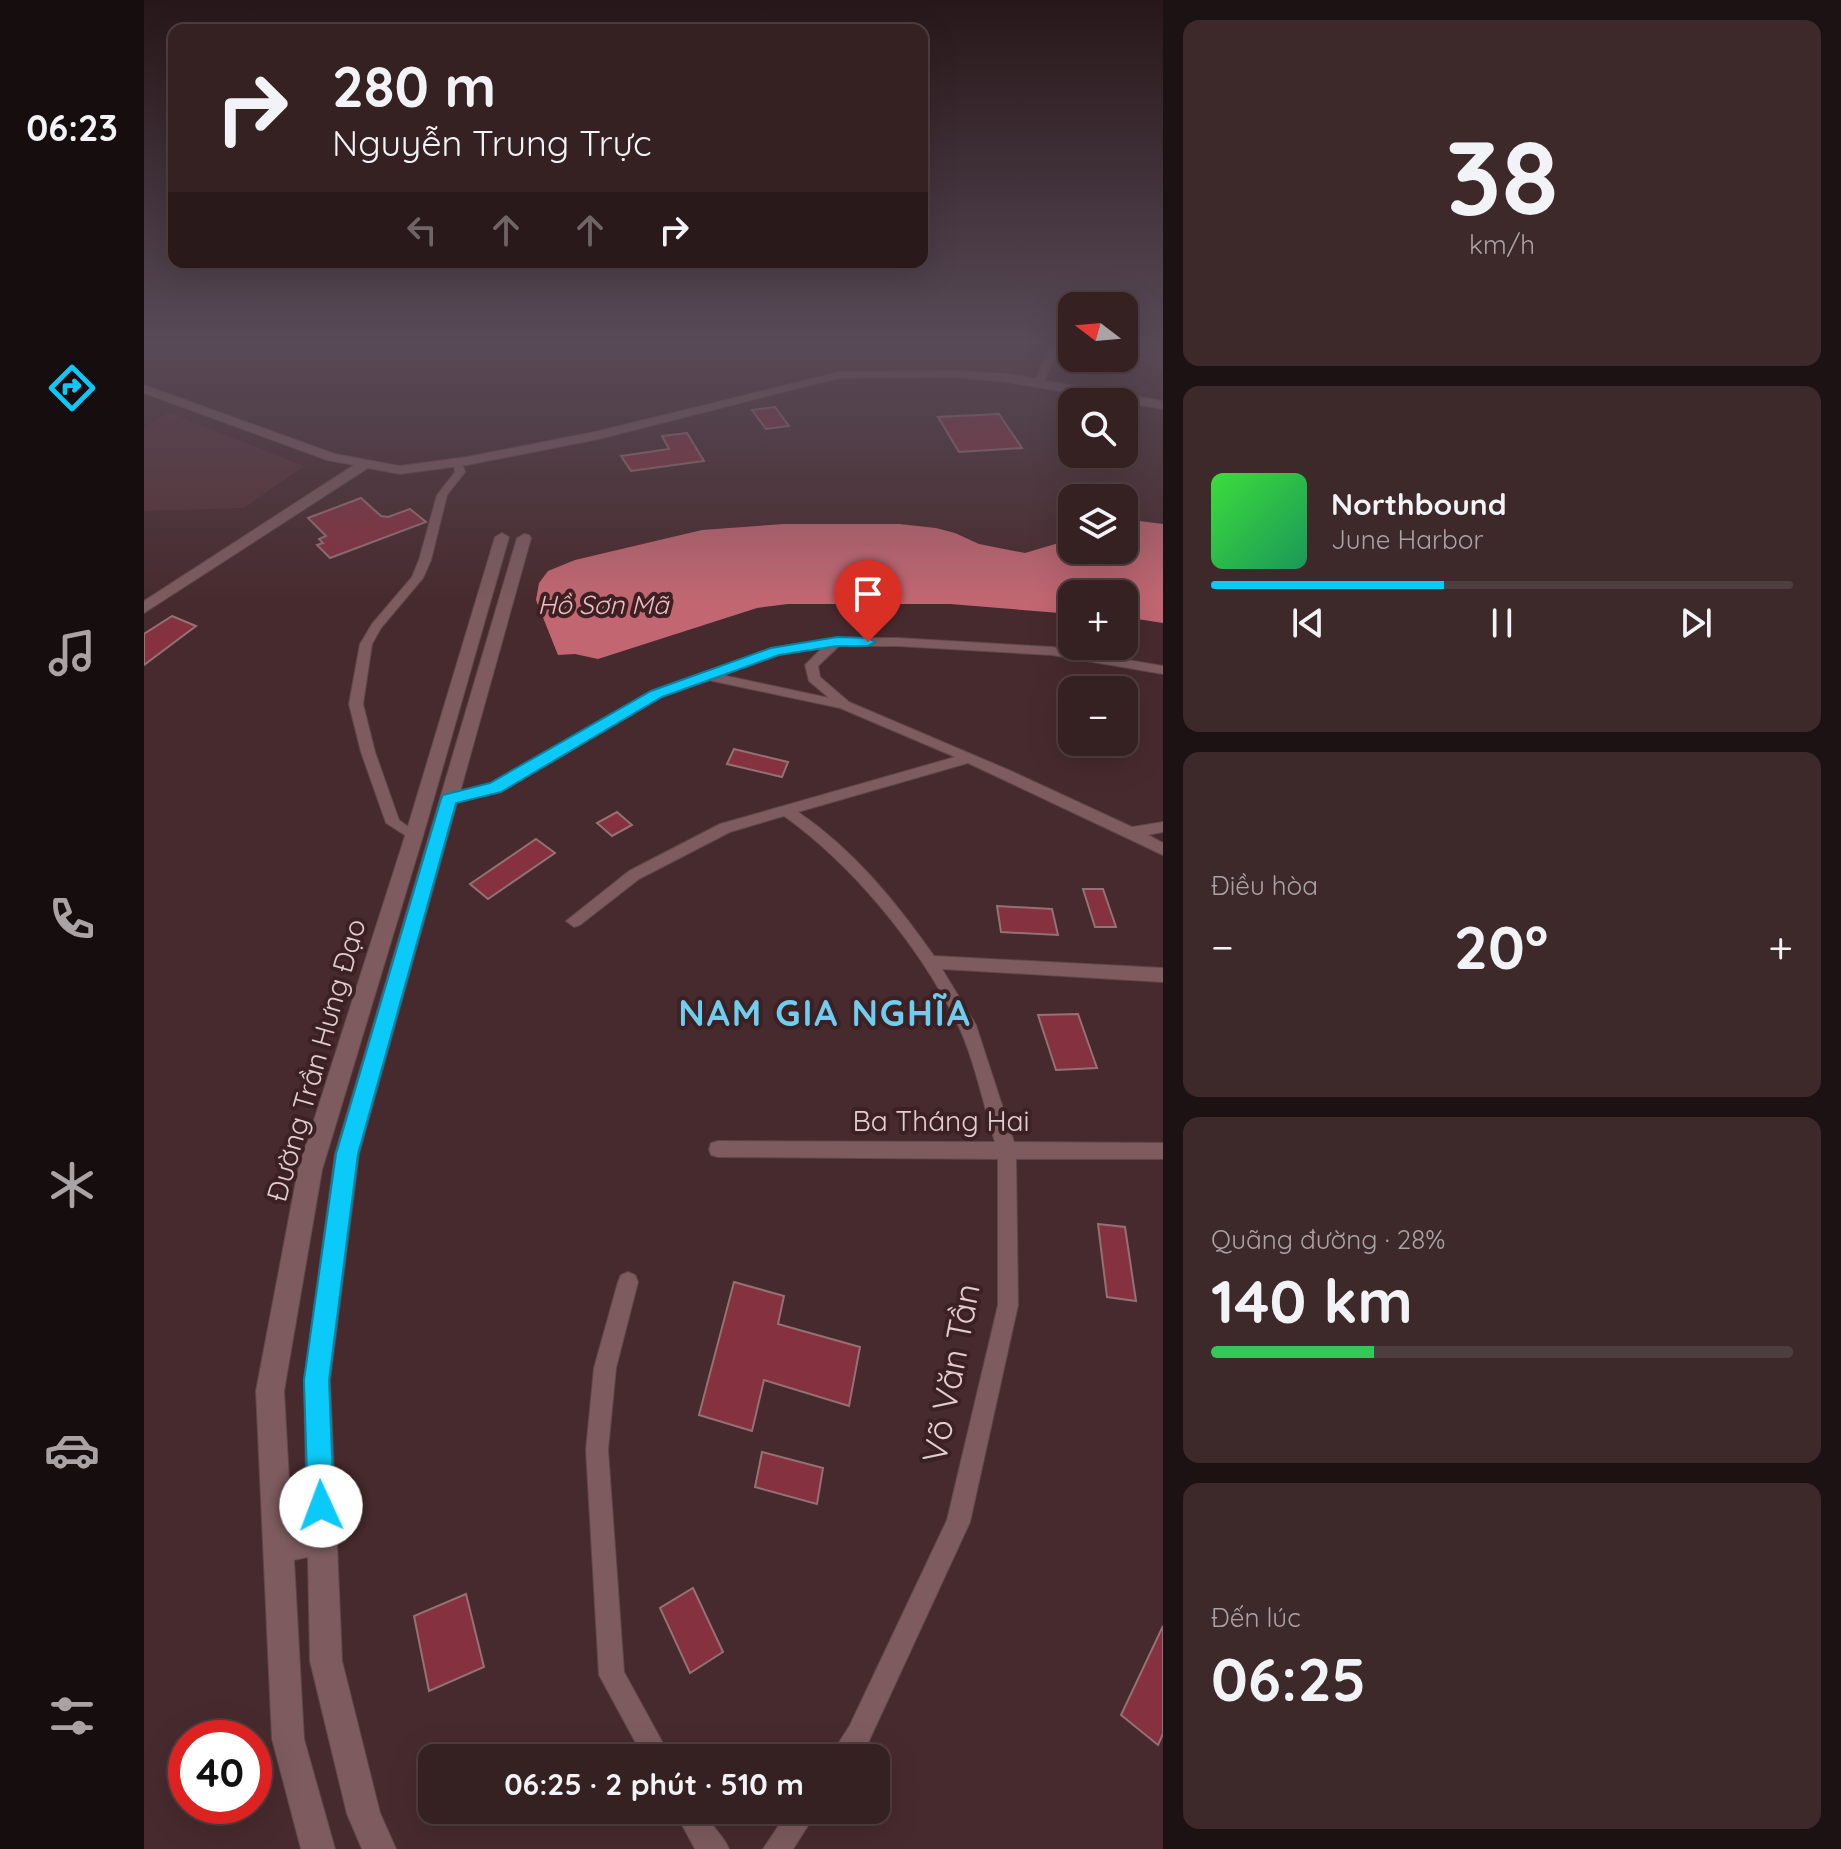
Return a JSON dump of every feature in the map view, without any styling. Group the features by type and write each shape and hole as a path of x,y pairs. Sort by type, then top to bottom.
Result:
{"street":[{"path":"253,428 332,457 400,470 457,462 626,428"},
{"path":"414,836 393,823 368,752 356,704 366,644 376,627 417,578 442,495 460,472 457,462"},
{"path":"144,608 363,465"},
{"name":"Đường Trần Hưng Đạo","path":"379,1849 364,1814 326,1661 317,1380 347,1154 437,798 513,537"},
{"path":"437,798 495,788 656,694 776,651 837,642 1052,651 1163,670"},
{"path":"837,642 811,665 814,678 844,705"},
{"path":"707,676 844,705 969,758 1131,832 1163,850"},
{"path":"574,921 634,875 725,828 969,758"},
{"name":"Đường Trần Hưng Đạo","path":"318,1849 288,1739 270,1391 310,1170 414,836 437,798"},
{"name":"Võ Văn Tần","path":"785,810 821,835 896,914 929,962 967,1025 1007,1149 1008,1305 958,1522 852,1744"},
{"path":"1131,832 1163,827"},
{"path":"929,962 1163,975"},
{"name":"Ba Tháng Hai","path":"718,1149 1163,1151"},
{"path":"628,1282 605,1368 597,1450 612,1675 650,1744"},
{"path":"278,1550 322,1538"},
{"path":"695,1824 701,1836 715,1849"},
{"path":"777,1849 795,1824"}],"shaded area":[{"path":"144,428 209,428 304,466 244,508 144,511"}],"water":[{"name":"Hồ Sơn Mã","path":"1138,521 1163,524 1163,623 1138,619 1138,580 1058,580 1058,613 950,604 788,604 757,608 598,659 575,654 558,655 536,600 539,583 548,571 575,560 702,530 784,524 899,524 936,528 979,544 1025,553 1058,543 1058,564 1138,564"}],"building":[{"path":"945,428 1009,428 1022,448 959,452"},
{"path":"687,433 704,461 631,471 621,456 669,449 662,436"},
{"path":"361,498 381,516 388,517 410,509 426,522 330,558 317,545 323,543 319,539 326,536 308,518"},
{"path":"172,616 196,626 144,665 144,634"},
{"path":"734,749 788,762 782,777 727,764"},
{"path":"617,812 632,825 612,836 597,823"},
{"path":"536,839 555,853 488,899 470,884"},
{"path":"1083,889 1103,889 1116,927 1095,927"},
{"path":"997,906 1052,909 1058,935 1001,932"},
{"path":"1078,1014 1097,1068 1056,1070 1038,1015"},
{"path":"1098,1224 1125,1227 1136,1301 1107,1297"},
{"path":"734,1282 784,1296 778,1324 860,1347 849,1406 764,1380 752,1431 699,1415"},
{"path":"762,1452 823,1468 817,1504 755,1487"},
{"path":"693,1588 723,1652 690,1673 660,1608"},
{"path":"466,1594 484,1667 429,1691 414,1616"},
{"path":"1163,1626 1163,1734 1158,1745 1121,1715"}],"district":[{"name":"NAM GIA NGHĨA","path":"825,1013"}],"route":[{"path":"321,1506 317,1380 347,1154 449,799 495,788 656,694 776,651 837,642 868,642"}]}
